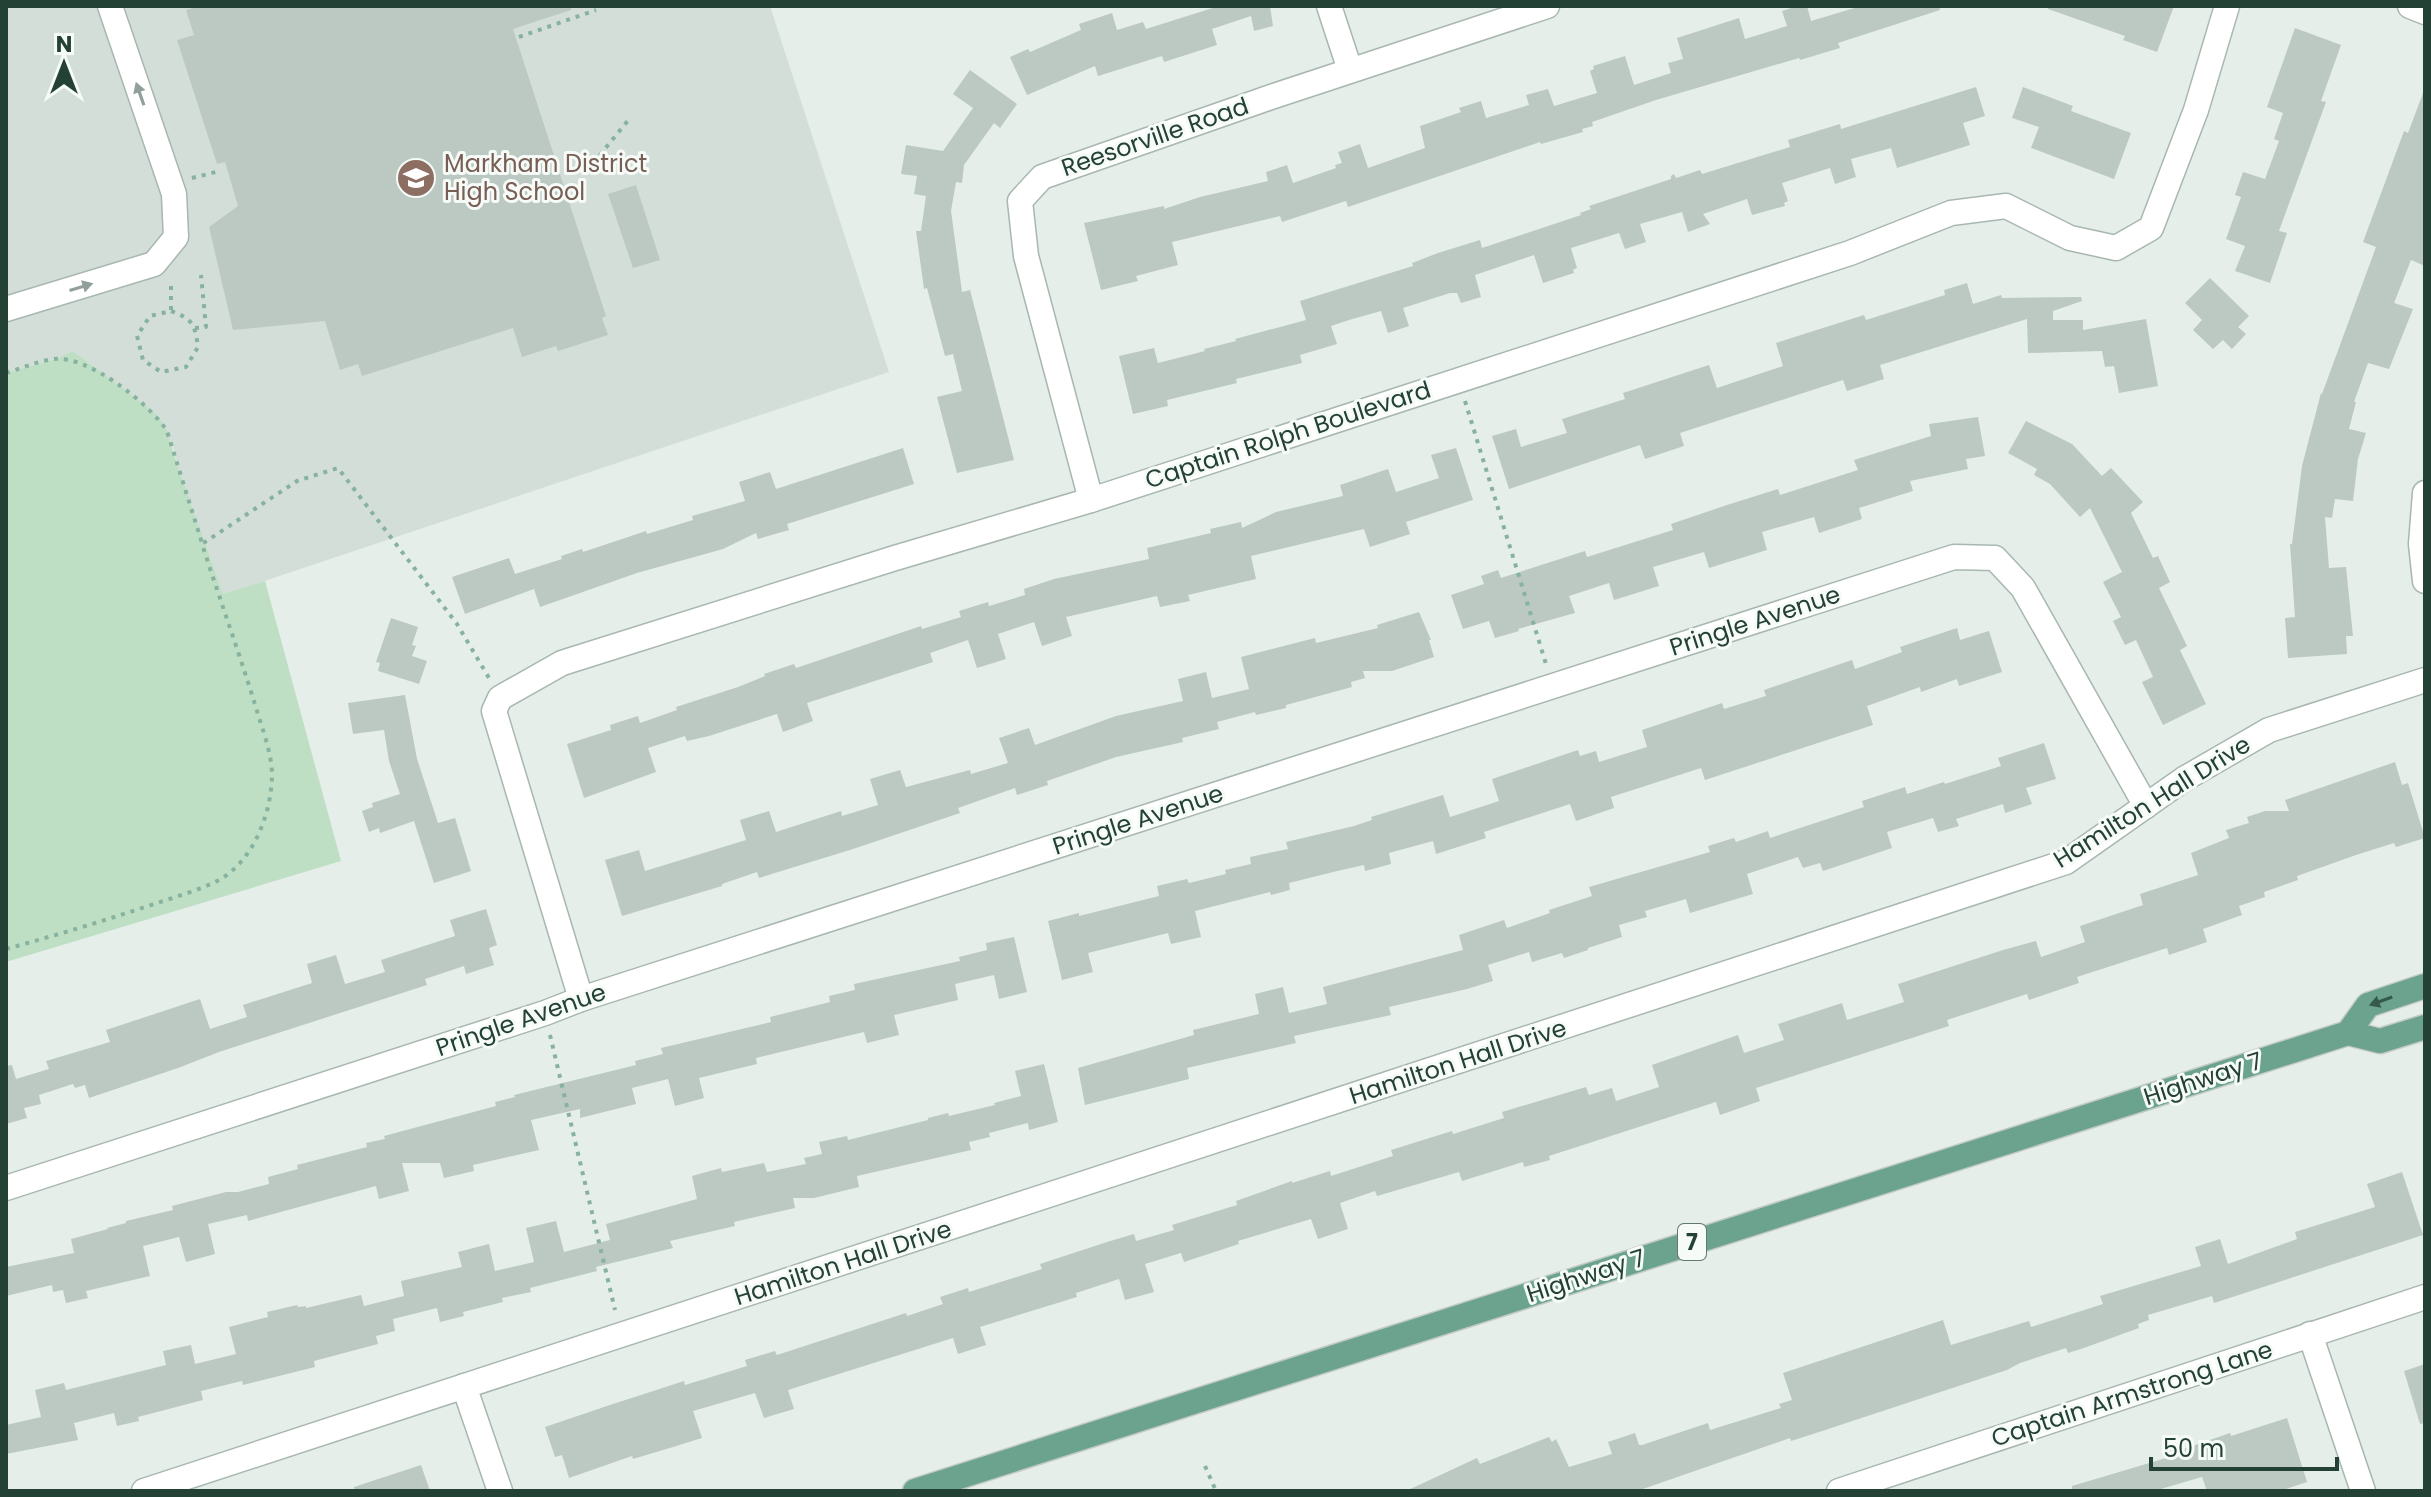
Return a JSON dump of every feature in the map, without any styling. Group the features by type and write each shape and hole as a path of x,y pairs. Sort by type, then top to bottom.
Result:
{"main road":[{"path":"2348,1033 2368,1005 2425,986"},
{"name":"Highway 7","path":"915,1491 2348,1033 2380,1041 2425,1027"}],"street":[{"path":"6,309 154,264 176,237 174,194 110,6"},
{"path":"1329,6 1350,70"},
{"name":"Reesorville Road","path":"1091,500 1026,256 1020,201 1042,177 1350,70 1547,6"},
{"name":"Captain Rolph Boulevard","path":"500,698 562,663 1091,500 1850,253 1951,213 2006,206 2070,238 2116,248 2151,228 2196,110 2227,6"},
{"path":"2410,6 2425,12"},
{"path":"2425,493 2421,544 2425,581"},
{"name":"Pringle Avenue","path":"6,1188 581,999 1954,557 1995,558 2023,588 2146,806"},
{"name":"Hamilton Hall Drive","path":"464,1386 2066,862 2184,779 2269,730 2425,680"},
{"path":"500,698 494,711 581,999"},
{"name":"Captain Armstrong Lane","path":"1839,1491 2425,1297"},
{"path":"2310,1334 2363,1491"},
{"path":"144,1491 464,1386 500,1491"}],"path":[{"path":"519,37 596,10"},
{"path":"587,171 630,118"},
{"path":"190,178 216,172"},
{"path":"195,328 206,327 201,275"},
{"path":"171,285 171,311"},
{"path":"171,311 185,316 195,328 198,347 186,367 161,372 143,360 137,336 150,316 171,311"},
{"path":"6,373 56,359 75,361 107,378 159,417 167,431 242,659 272,773 270,800 263,825 238,866 220,879 114,918 6,949"},
{"path":"1458,380 1552,686"},
{"path":"202,544 297,481 338,468 457,624 500,698"},
{"path":"545,1013 621,1336"},
{"path":"1205,1466 1216,1491"}],"shaded area":[{"name":"Markham District High School","path":"6,6 770,6 889,372 223,595 173,447 159,417 73,351 6,373"}],"green space":[{"path":"73,351 159,417 167,431 223,594 265,581 341,861 6,962 6,373"}],"building":[{"path":"200,6 571,6 571,10 513,29 606,316 602,318 608,335 558,351 556,346 522,357 513,328 362,376 358,364 340,370 325,321 233,330 209,227 238,206 225,162 217,164 177,40 194,35 186,10"},
{"path":"1219,6 1270,6 1273,26 1254,31 1251,16 1212,29 1217,45 1164,62 1162,56 1098,76 1095,66 1027,95 1010,57 1028,49 1030,52 1081,30 1079,24 1112,13 1117,30 1143,22 1146,29"},
{"path":"1807,6 1811,21 1861,6 1939,6 1940,10 1838,43 1840,48 1656,100 1592,122 1593,126 1582,129 1583,132 1540,142 1348,207 1346,201 1282,222 1280,216 1172,242 1178,265 1136,276 1138,281 1101,290 1084,223 1164,206 1164,209 1268,181 1266,172 1287,165 1293,183 1336,168 1335,165 1342,163 1338,152 1360,144 1368,168 1425,148 1420,126 1461,112 1459,108 1481,101 1486,118 1529,105 1526,95 1548,89 1554,106 1597,93 1590,71 1594,69 1593,66 1625,56 1634,85 1671,73 1668,63 1683,59 1677,38 1739,18 1745,39 1787,26 1782,11"},
{"path":"2049,6 2174,6 2157,52 2123,40 2125,36 2048,9"},
{"path":"2295,28 2341,45 2321,101 2326,102 2279,231 2287,233 2270,283 2235,271 2245,246 2226,239 2241,197 2235,195 2243,172 2265,179 2279,141 2274,139 2283,113 2267,107"},
{"path":"970,70 1017,104 1000,128 994,123 964,165 962,183 956,182 951,211 962,292 970,290 1014,460 957,473 937,397 962,391 953,354 945,356 927,288 924,289 916,231 921,231 926,196 914,194 917,176 901,174 906,145 943,151 973,108 953,94"},
{"path":"1976,87 1985,116 1963,123 1970,145 1897,168 1891,148 1851,159 1856,177 1835,184 1830,168 1782,183 1788,201 1784,203 1785,206 1752,215 1747,199 1703,214 1710,224 1688,232 1682,212 1640,224 1646,242 1625,249 1619,233 1571,248 1577,268 1573,270 1574,273 1543,283 1534,255 1475,275 1481,297 1461,303 1457,293 1450,293 1403,308 1409,326 1388,333 1381,311 1349,320 1331,326 1337,344 1300,355 1302,363 1236,379 1237,383 1167,400 1168,406 1133,414 1119,356 1154,348 1158,363 1306,320 1300,301 1413,266 1412,263 1438,253 1480,240 1482,248 1581,215 1591,209 1589,206 1671,179 1674,174 1676,178 1700,170 1702,174 1790,147 1788,140 1840,124 1841,129"},
{"path":"2023,87 2073,106 2071,111 2131,133 2114,179 2031,148 2039,127 2012,118"},
{"path":"2423,93 2425,266 2411,260 2394,303 2413,309 2389,369 2368,363 2354,402 2349,429 2366,433 2358,459 2353,501 2335,499 2332,518 2325,517 2329,568 2346,567 2353,636 2346,636 2347,654 2288,658 2285,618 2295,617 2290,544 2302,466 2321,393 2376,247 2363,242 2404,131 2408,133"},
{"path":"636,185 660,260 633,268 608,194"},
{"path":"2210,278 2249,316 2238,327 2246,334 2232,349 2223,340 2213,349 2193,330 2202,320 2185,303"},
{"path":"1967,283 1973,304 2001,295 2002,298 2081,297 2082,301 2053,311 2053,320 2083,320 2083,330 2146,319 2158,386 2119,393 2114,366 2105,367 2102,351 2028,353 2027,319 1880,365 1884,379 1847,391 1843,380 1680,433 1684,446 1645,459 1640,445 1509,489 1492,436 1516,429 1521,447 1567,433 1562,419 1625,399 1623,393 1709,365 1717,388 1783,366 1776,343 1864,315 1866,320 1945,295 1944,290"},
{"path":"1978,417 1985,456 1966,459 1968,469 1910,481 1913,491 1859,508 1862,519 1819,533 1814,517 1762,532 1767,550 1709,568 1704,552 1653,567 1659,586 1614,600 1609,583 1569,596 1575,613 1495,638 1489,621 1463,629 1451,595 1484,584 1481,576 1498,570 1501,578 1585,551 1587,557 1673,530 1671,524 1727,505 1778,489 1780,495 1858,470 1854,460 1931,436 1929,424"},
{"path":"2026,421 2072,444 2102,476 2111,468 2143,502 2131,513 2153,558 2158,556 2170,582 2159,588 2187,646 2180,650 2206,704 2163,725 2142,682 2153,677 2136,640 2125,645 2113,621 2121,617 2103,582 2122,572 2090,508 2080,517 2050,484 2034,475 2037,469 2008,453"},
{"path":"903,448 914,484 787,524 789,530 758,539 756,533 723,549 637,573 540,607 534,589 465,614 452,577 509,558 515,574 582,549 583,552 646,531 647,534 693,520 692,516 745,501 739,482 770,472 776,489"},
{"path":"1456,448 1473,500 1406,522 1410,534 1370,547 1364,529 1251,556 1256,579 1188,595 1190,601 1160,607 1157,596 1066,617 1072,636 1042,646 1034,622 998,634 1006,659 977,668 968,640 930,653 933,662 807,703 813,721 783,732 777,714 709,736 687,741 685,736 648,748 656,772 584,798 567,744 611,730 610,725 638,716 640,723 794,664 796,668 921,626 922,629 961,617 959,611 1025,595 1024,589 1054,579 1149,559 1147,548 1211,533 1210,529 1241,522 1242,528 1276,512 1343,496 1340,485 1388,469 1396,492 1439,478 1431,455"},
{"path":"1419,612 1431,640 1434,657 1392,671 1363,671 1365,678 1351,682 1352,687 1286,705 1286,708 1217,722 1219,729 1182,738 1183,742 1116,757 1017,795 1015,788 958,808 960,813 853,849 759,878 757,872 722,886 622,916 605,860 639,850 645,871 746,840 740,820 769,811 776,832 841,811 842,816 878,805 870,779 900,770 906,787 1008,763 999,738 1029,728 1035,745 1116,716 1183,701 1178,679 1206,672 1212,698 1249,689 1241,657 1315,638 1316,643 1378,628 1377,625"},
{"path":"391,618 418,627 412,656 427,661 419,684 378,671 380,663 376,662"},
{"path":"1957,628 1960,640 1989,631 2002,672 1959,686 1957,679 1921,692 1920,687 1867,706 1873,725 1705,780 1701,768 1611,797 1614,808 1576,821 1570,804 1484,832 1486,838 1436,854 1433,841 1389,853 1391,864 1365,871 1364,865 1333,872 1289,883 1290,890 1195,911 1201,937 1171,944 1168,933 1088,953 1093,972 1062,980 1048,921 1159,896 1157,886 1187,879 1189,883 1226,874 1225,870 1251,864 1250,857 1288,849 1286,842 1354,826 1372,820 1371,817 1443,795 1450,817 1499,801 1492,779 1578,750 1580,756 1596,751 1599,762 1647,747 1642,730 1722,703 1724,709 1766,696 1764,690 1852,660 1855,669 1902,652 1900,647"},
{"path":"405,695 417,759 438,823 455,818 471,871 434,883 414,821 380,833 379,828 369,832 362,811 373,807 372,803 400,794 389,761 384,730 353,734 348,703"},
{"path":"2044,743 2056,779 2026,788 2032,804 2005,813 2003,804 1956,819 1959,826 1938,832 1933,818 1887,832 1892,848 1823,871 1820,863 1803,868 1798,857 1747,874 1753,894 1690,913 1686,899 1645,911 1647,917 1619,925 1622,937 1588,950 1564,958 1562,953 1532,962 1529,952 1488,965 1493,981 1389,1007 1391,1015 1294,1036 1296,1043 1187,1068 1189,1079 1085,1105 1078,1068 1194,1035 1193,1030 1259,1014 1255,994 1283,987 1289,1013 1327,1004 1323,987 1463,950 1459,935 1504,920 1507,928 1550,913 1549,910 1592,896 1589,887 1710,852 1708,846 1734,838 1736,842 1768,831 1770,838 1864,807 1862,801 1905,787 1907,794 1945,784 2001,766 1998,758"},
{"path":"2395,762 2402,785 2408,783 2425,838 2396,847 2394,843 2297,876 2298,880 2264,892 2265,897 2239,906 2242,915 2203,929 2207,942 2169,955 2167,948 2077,977 2079,983 2029,1000 2027,994 1947,1020 1949,1026 1756,1088 1760,1101 1720,1115 1716,1102 1549,1156 1550,1160 1524,1167 1523,1162 1462,1181 1459,1172 1377,1196 1375,1191 1340,1203 1348,1229 1318,1239 1311,1219 1238,1241 1239,1244 1184,1262 1181,1253 1145,1264 1154,1292 1125,1300 1119,1279 1076,1293 1077,1297 980,1327 986,1345 958,1354 953,1338 788,1390 794,1409 764,1418 755,1393 693,1411 702,1438 633,1459 632,1456 569,1478 562,1455 555,1457 545,1427 610,1405 684,1381 685,1385 747,1366 745,1360 775,1351 777,1355 906,1313 907,1316 943,1304 940,1297 968,1288 969,1292 1042,1269 1040,1264 1107,1242 1134,1234 1136,1241 1174,1230 1172,1225 1237,1205 1236,1201 1292,1181 1330,1171 1331,1176 1393,1156 1391,1150 1504,1118 1502,1112 1586,1087 1589,1095 1612,1088 1616,1101 1659,1087 1652,1065 1738,1035 1744,1053 1784,1040 1778,1024 1842,1003 1847,1020 1904,1002 1898,984 2003,950 2036,941 2041,957 2085,942 2080,926 2143,905 2140,894 2198,875 2191,853 2229,838 2226,830 2249,823 2247,817 2265,811 2289,811 2285,800"},
{"path":"486,909 497,945 489,948 494,965 466,974 464,966 425,979 427,985 219,1052 89,1098 85,1085 75,1088 73,1084 39,1095 41,1104 24,1108 27,1118 6,1124 6,1066 12,1065 16,1079 49,1069 46,1061 110,1042 106,1030 200,999 210,1029 247,1017 243,1005 312,983 307,964 336,955 345,984 385,972 381,960 455,936 450,920"},
{"path":"1014,937 1027,992 999,999 994,975 955,984 958,1000 894,1015 899,1035 867,1043 864,1032 756,1058 757,1064 699,1078 704,1098 675,1106 668,1079 632,1088 636,1104 580,1118 580,1109 531,1120 539,1150 473,1165 474,1171 444,1178 440,1163 402,1163 409,1191 379,1199 376,1186 248,1221 247,1215 208,1224 215,1254 186,1262 179,1237 143,1246 150,1276 86,1291 88,1298 66,1303 63,1290 53,1292 52,1285 6,1296 6,1267 74,1253 71,1239 173,1210 172,1206 269,1184 268,1177 298,1169 297,1165 367,1147 366,1143 385,1139 384,1136 496,1106 495,1102 514,1095 636,1065 635,1061 663,1054 661,1048 771,1022 770,1017 830,1002 829,996 855,990 854,984 960,961 959,957 987,950 986,943"},
{"path":"1044,1064 1058,1122 1029,1130 1028,1123 989,1133 990,1137 969,1142 971,1150 857,1176 859,1187 814,1198 793,1198 795,1208 670,1241 673,1248 596,1267 597,1271 530,1288 531,1292 502,1298 503,1302 463,1312 464,1316 440,1322 437,1308 393,1319 395,1331 376,1336 378,1344 314,1361 315,1367 243,1385 242,1381 201,1391 203,1400 138,1417 139,1421 117,1426 114,1413 74,1423 78,1440 6,1454 6,1425 41,1417 35,1390 64,1383 66,1390 166,1365 163,1351 191,1345 195,1364 236,1354 229,1327 268,1317 267,1312 297,1305 306,1308 361,1295 364,1306 404,1296 401,1281 462,1267 458,1252 489,1244 495,1271 534,1262 526,1228 556,1221 564,1252 610,1240 606,1224 697,1199 692,1176 721,1168 722,1172 764,1163 767,1172 806,1164 804,1158 822,1154 819,1142 847,1136 848,1140 948,1113 949,1116 995,1105 1021,1096 1015,1071"},
{"path":"2402,1172 2423,1235 2214,1303 2212,1296 2148,1315 2149,1320 2138,1324 2139,1328 2081,1349 2068,1353 2066,1348 1637,1491 1406,1491 1477,1458 1480,1464 1549,1437 1552,1442 1556,1439 1569,1467 1612,1454 1608,1442 1635,1433 1639,1445 1642,1445 1708,1423 1710,1430 1781,1408 1779,1404 1792,1400 1783,1373 1943,1320 1951,1345 2029,1321 2031,1327 2103,1304 2100,1296 2201,1266 2195,1247 2220,1239 2228,1264 2297,1239 2295,1232 2375,1207 2367,1184"},
{"path":"2425,1364 2425,1423 2420,1424 2404,1371"},
{"path":"2287,1418 2307,1482 2280,1491 2207,1491 2202,1477 2154,1491 2072,1491 2072,1486 2173,1456 2172,1453 2230,1433 2231,1436"},
{"path":"421,1465 430,1491 355,1491 354,1487"}],"place":[{"name":"Markham District High School","path":"416,178"}]}
